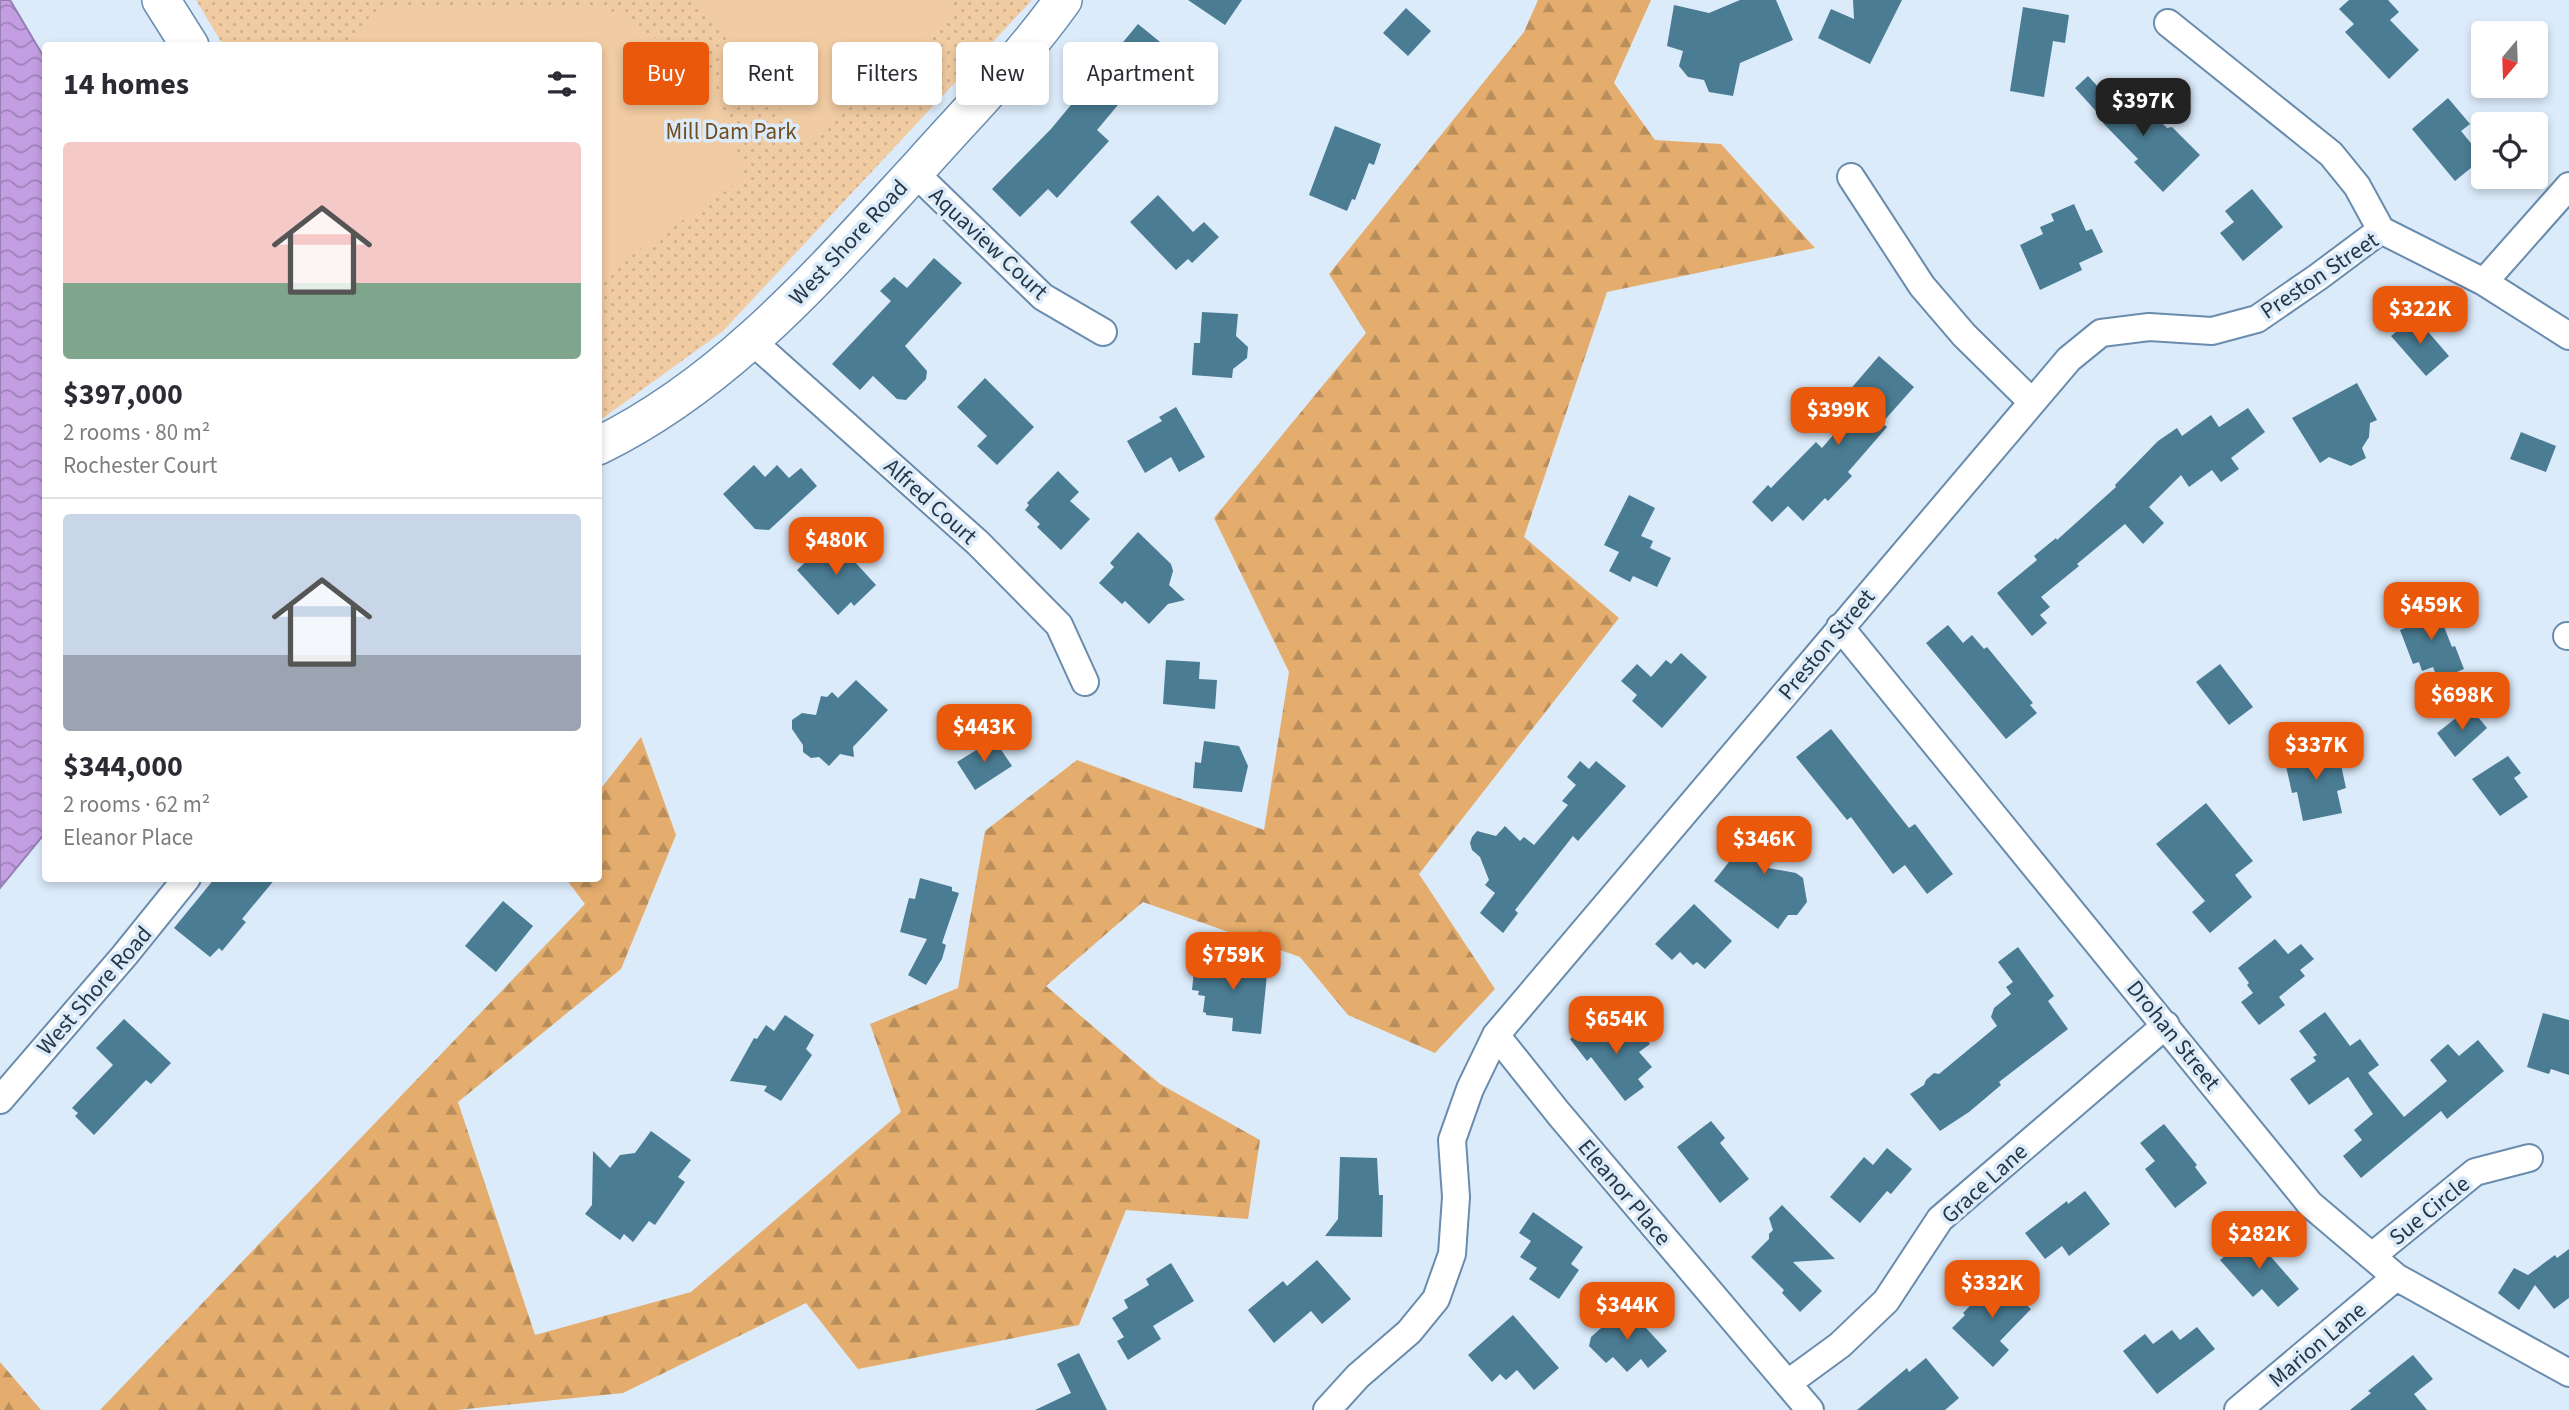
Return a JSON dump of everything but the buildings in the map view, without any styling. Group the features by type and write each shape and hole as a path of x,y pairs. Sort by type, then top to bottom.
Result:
{"street":[{"path":"161,0 187,42"},
{"name":"West Shore Road","path":"602,444 672,403 752,341 914,172 1026,47 1063,0"},
{"path":"2168,23 2331,154 2357,186 2381,230"},
{"name":"Aquaview Court","path":"914,172 1043,297 1103,332"},
{"path":"1851,177 1922,286 1964,335 2032,402"},
{"path":"2484,282 2569,186"},
{"name":"Preston Street","path":"1327,1410 1358,1376 1409,1332 1436,1299 1452,1254 1456,1197 1452,1140 1470,1089 1496,1035 2069,359 2101,333 2149,327 2212,331 2257,319 2381,230 2484,282 2569,336"},
{"name":"Alfred Court","path":"752,341 978,543 1059,625 1085,682"},
{"name":"Drohan Street","path":"1840,626 2311,1203 2396,1277 2569,1373"},
{"name":"West Shore Road","path":"0,1100 184,882"},
{"name":"Grace Lane","path":"1788,1383 1840,1345 1886,1301 1940,1219 2166,1025"},
{"name":"Eleanor Place","path":"1496,1035 1559,1114 1810,1410"},
{"name":"Sue Circle","path":"2372,1256 2475,1172 2529,1158"},
{"name":"Marion Lane","path":"2238,1410 2396,1277"}],"green space":[{"name":"Mill Dam Park","path":"196,0 1032,0 993,42 956,42 956,81 942,96 942,42 832,42 832,105 934,105 723,331 602,419 602,42 221,42"},
{"path":"697,0 953,0 951,15 920,42 832,42 832,105 849,105 806,143 777,105 818,105 818,42 729,42"},
{"path":"1538,0 1651,0 1614,83 1655,140 1721,144 1815,248 1607,292 1524,537 1619,618 1419,874 1495,989 1435,1053 1348,1015 1300,957 1143,902 1046,986 1160,1084 1260,1140 1248,1219 1126,1210 1079,1325 858,1369 806,1303 623,1393 457,1410 100,1410 585,904 568,882 602,882 602,787 641,737 676,835 621,969 458,1102 535,1335 691,1292 901,1112 870,1024 958,988 985,831 1077,760 1264,830 1289,672 1214,518 1366,333 1329,274 1524,32"},
{"path":"390,7 605,7 662,42 623,42 623,105 709,105 709,71 712,73 744,178 602,276 602,42 349,42"},
{"path":"0,1362 41,1410 0,1410"}],"water":[{"path":"0,0 10,0 42,54 42,837 0,888"}]}
